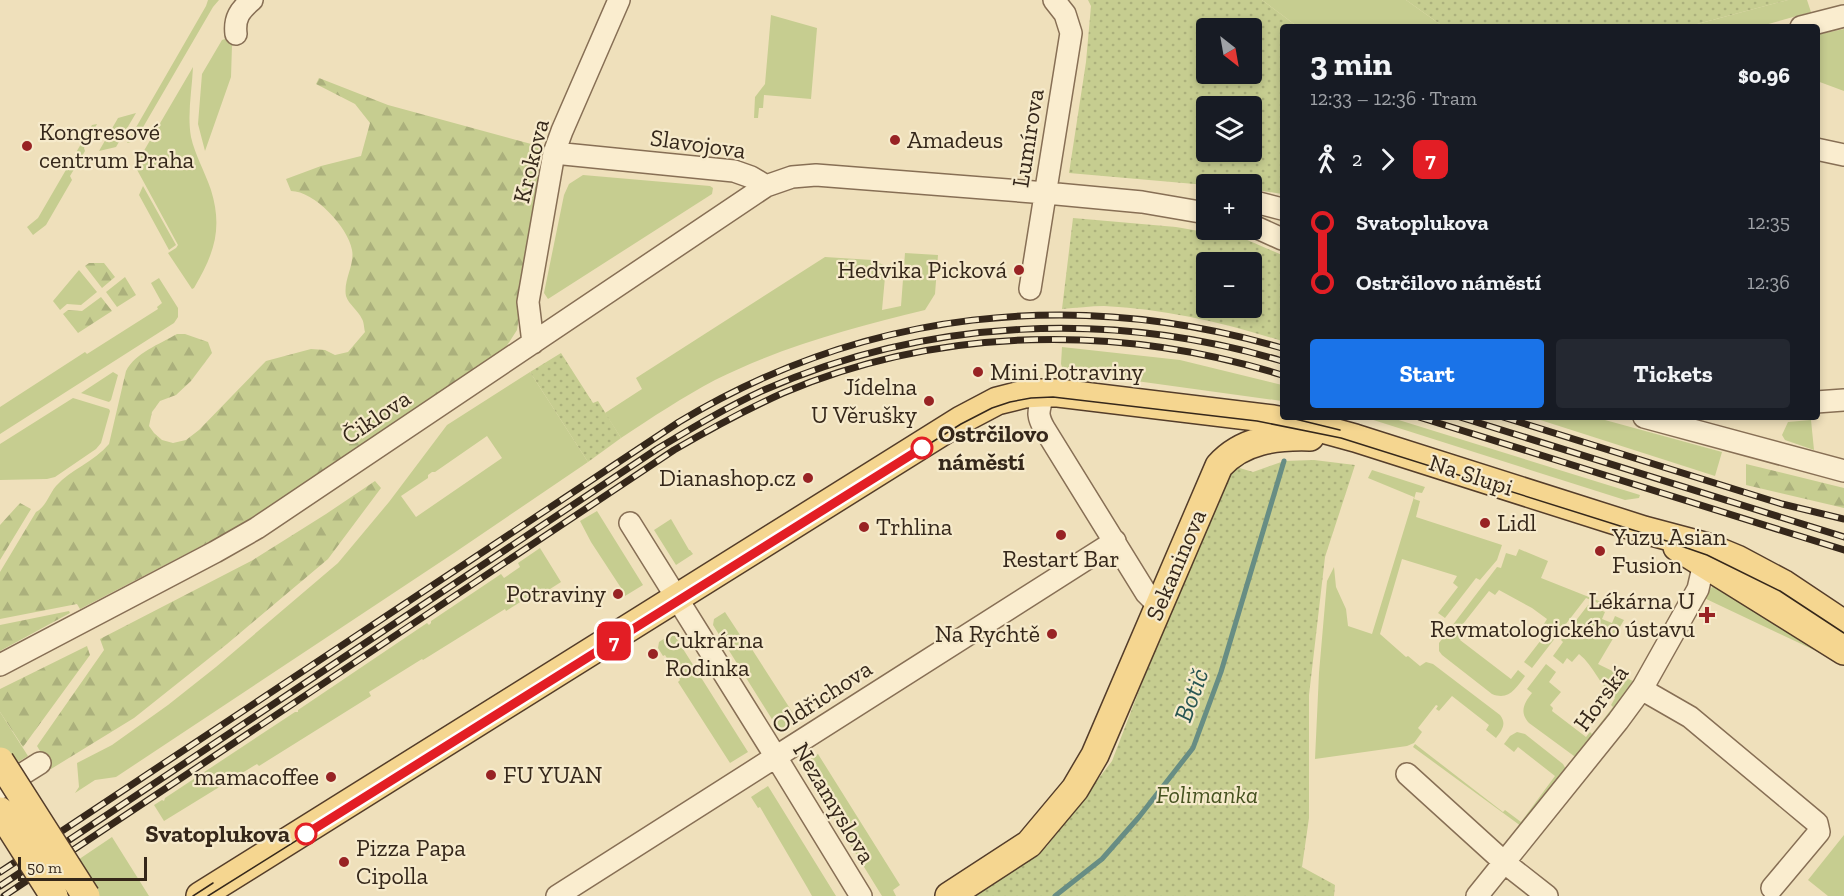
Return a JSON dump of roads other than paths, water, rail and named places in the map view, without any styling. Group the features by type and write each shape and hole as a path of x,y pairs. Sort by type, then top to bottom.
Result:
{"main road":[{"path":"200,896 982,408 1005,399 1058,393 1280,420"},
{"path":"1198,410 1210,415 1239,439 1250,442 1258,441"},
{"path":"1282,420 1355,438"},
{"name":"Sekaninova","path":"949,896 1029,844 1075,789 1095,755 1219,466 1241,448 1258,441 1289,436 1355,438"},
{"name":"Na Slupi","path":"1355,438 1656,533 1706,556 1731,580 1844,651"},
{"name":"Na Slupi","path":"1706,556 1737,559 1784,584 1844,624"},
{"path":"0,760 86,896"},
{"path":"0,811 54,896"}],"street":[{"path":"236,34 237,17 252,0"},
{"name":"Krokova","path":"533,343 528,302 554,153 619,0"},
{"name":"Lumírova","path":"1030,289 1071,33 1065,14 1054,0"},
{"path":"1813,24 1844,16"},
{"name":"Slavojova","path":"554,153 734,171 752,177 766,186 792,177 816,175 1142,202"},
{"path":"1820,156 1844,155"},
{"name":"Čiklova","path":"0,665 239,539 766,186"},
{"path":"1142,202 1196,198"},
{"path":"1142,202 1196,211"},
{"path":"1262,204 1280,208"},
{"path":"1262,230 1280,238"},
{"path":"1042,393 1038,409 1041,423 1146,593 1158,605"},
{"path":"1820,402 1844,400"},
{"path":"1655,420 1844,471"},
{"name":"Nezamyslova","path":"630,523 861,896"},
{"name":"Oldřichova","path":"557,896 1115,541"},
{"name":"Horská","path":"1477,896 1618,722 1642,687 1698,589 1706,556"},
{"path":"1642,687 1690,717 1817,823 1819,832 1774,893"},
{"path":"0,788 40,763"},
{"path":"1407,774 1505,863 1547,896"}],"waterway":[{"name":"Botič","path":"1055,896 1102,859 1139,817 1193,748 1221,672 1284,461"}],"tram line":[{"path":"208,896 961,424 992,408 1031,398 1053,397 1257,421 1341,438 1707,555 1780,591 1844,633"},
{"path":"1299,420 1340,430"},
{"name":"7","path":"306,834 922,448"},
{"path":"193,896 213,883"}],"railway":[{"path":"0,872 679,422 750,384 823,355 897,333 973,320 1049,315 1127,318 1204,329 1280,348"},
{"path":"0,886 657,449 764,390 826,366 890,348 955,336 1021,329 1087,329 1152,334 1218,345 1280,360"},
{"path":"4,896 674,450 783,393 843,371 905,355 968,344 1031,340 1095,341 1158,347 1221,358 1280,374"},
{"path":"1429,420 1844,550"},
{"path":"1470,420 1844,537"},
{"path":"1513,420 1782,504 1844,519"}],"place":[{"name":"Amadeus","path":"895,140"},
{"name":"Kongresové centrum Praha","path":"27,146"},
{"name":"Hedvika Picková","path":"1019,270"},
{"name":"Mini Potraviny","path":"978,372"},
{"name":"Jídelna U Věrušky","path":"929,401"},
{"name":"Ostrčilovo náměstí","path":"922,448"},
{"name":"Dianashop.cz","path":"808,478"},
{"name":"Lidl","path":"1485,523"},
{"name":"Trhlina","path":"864,527"},
{"name":"Restart Bar","path":"1061,535"},
{"name":"Yuzu Asian Fusion","path":"1600,551"},
{"name":"Potraviny","path":"618,594"},
{"name":"Lékárna U Revmatologického ústavu","path":"1707,615"},
{"name":"Na Rychtě","path":"1052,634"},
{"name":"Cukrárna Rodinka","path":"653,654"},
{"name":"FU YUAN","path":"491,775"},
{"name":"mamacoffee","path":"331,777"},
{"name":"Svatoplukova","path":"306,834"},
{"name":"Pizza Papa Cipolla","path":"344,862"}],"park label":[{"name":"Folimanka","path":"1207,795"}]}
